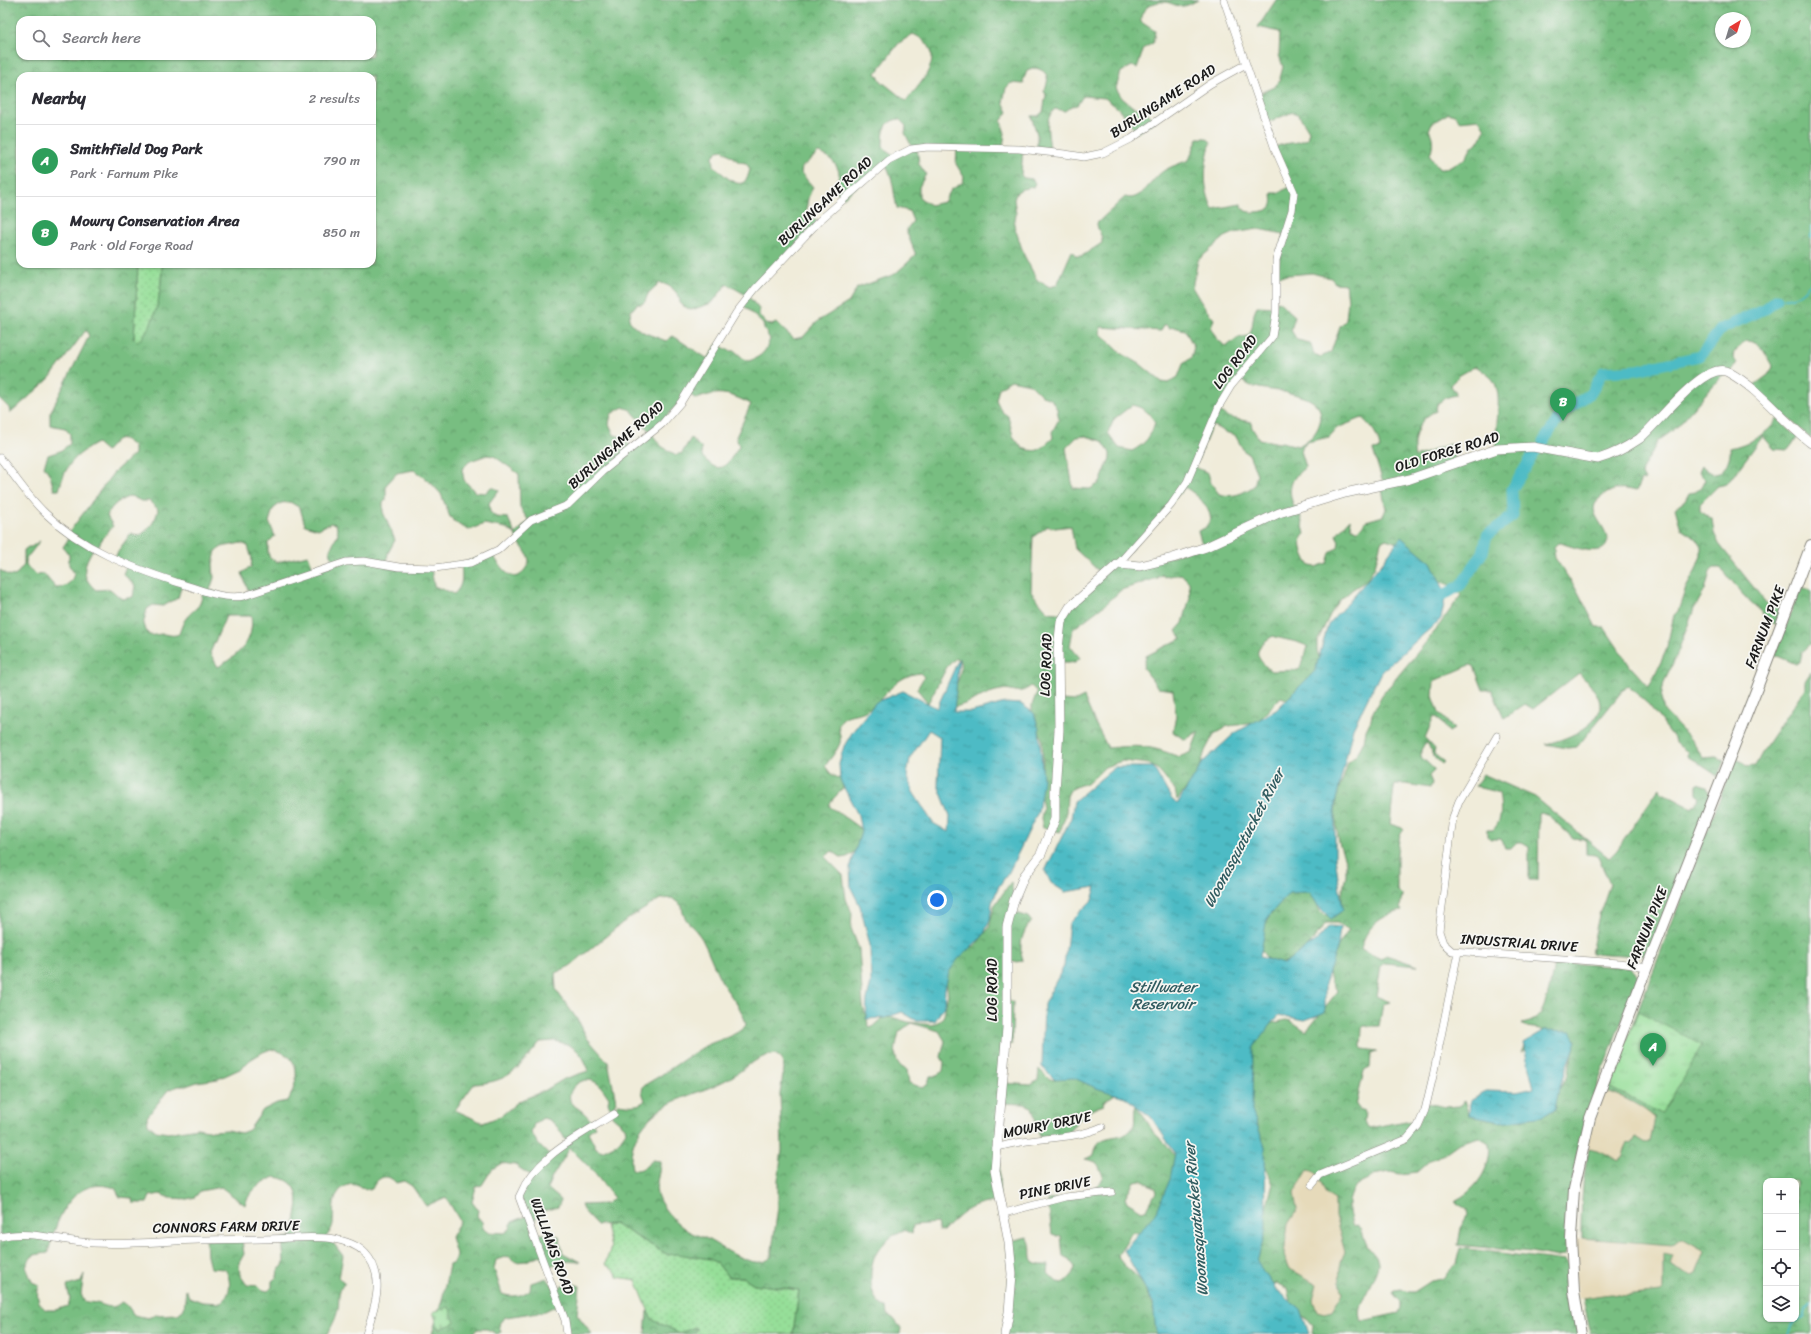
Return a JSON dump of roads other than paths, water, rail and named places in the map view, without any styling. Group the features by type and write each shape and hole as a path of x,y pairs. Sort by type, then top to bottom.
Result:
{"main road":[{"name":"FARNUM PIKE","path":"1581,1334 1575,1293 1571,1238 1578,1168 1592,1112 1811,545"}],"street":[{"name":"LOG ROAD","path":"1005,1334 1012,1274 1004,1213 995,1171 1007,1028 1007,927 1014,900 1024,876 1041,854 1055,819 1055,791 1059,730 1058,648 1061,622 1070,607 1118,564 1171,505 1187,482 1222,402 1231,386 1272,336 1276,313 1276,260 1292,210 1294,192 1275,149 1224,0"},
{"name":"BURLINGAME ROAD","path":"0,458 44,512 83,544 147,572 214,594 233,598 244,596 346,562 364,561 399,567 434,568 470,563 498,550 531,520 568,505 603,471 662,424 681,402 736,313 755,289 820,220 889,160 911,149 928,148 1019,149 1084,157 1103,153 1131,139 1210,84 1246,64"},
{"name":"OLD FORGE ROAD","path":"1118,564 1140,566 1173,558 1206,547 1279,513 1345,493 1410,479 1497,449 1533,448 1598,459 1607,456 1640,438 1693,385 1706,375 1718,370 1727,372 1746,384 1811,443"},
{"name":"INDUSTRIAL DRIVE","path":"1497,736 1458,801 1453,817 1439,931 1443,943 1452,951 1458,952 1619,962 1647,967"},
{"path":"1312,1185 1320,1175 1407,1139 1418,1126 1425,1110 1433,1076 1458,952"},
{"name":"WILLIAMS ROAD","path":"567,1334 565,1320 519,1197 525,1182 541,1164 560,1148 614,1114"},
{"name":"MOWRY DRIVE","path":"996,1148 1011,1143 1039,1138 1090,1132 1102,1127"},
{"name":"PINE DRIVE","path":"1004,1213 1064,1196 1112,1192"},
{"name":"CONNORS FARM DRIVE","path":"0,1237 9,1235 38,1236 94,1243 294,1238 330,1238 350,1242 366,1254 374,1270 377,1286 376,1301 366,1334"}],"water":[{"name":"Stillwater Reservoir","path":"1401,537 1431,562 1446,594 1441,619 1381,672 1353,728 1335,804 1335,857 1343,910 1331,919 1318,906 1310,892 1289,893 1267,918 1260,957 1283,964 1316,941 1329,926 1340,927 1338,945 1325,984 1325,1012 1305,1020 1279,1015 1253,1047 1252,1111 1265,1146 1266,1229 1257,1262 1275,1288 1301,1310 1309,1334 1156,1334 1153,1303 1124,1250 1157,1211 1170,1179 1175,1153 1151,1117 1125,1097 1096,1088 1074,1078 1054,1079 1042,1067 1044,1004 1064,966 1069,923 1092,900 1096,887 1065,892 1051,883 1045,871 1071,818 1074,801 1115,767 1153,767 1171,798 1177,804 1204,761 1235,733 1276,710 1315,671 1328,625 1382,563"},
{"path":"959,658 954,712 971,712 1005,703 1021,704 1034,713 1039,729 1043,780 1038,812 1009,872 999,886 992,903 990,920 983,936 958,959 949,972 945,989 944,1006 935,1021 917,1021 902,1012 885,1018 866,1019 867,999 871,983 870,945 860,906 851,888 850,868 861,832 858,815 840,780 839,763 844,746 853,731 876,702 903,691 937,708","holes":["929,730 940,737 938,785 950,816 949,832 933,823 913,792 907,775 910,758"]},
{"path":"1545,1030 1571,1031 1577,1041 1559,1089 1555,1109 1538,1117 1500,1122 1469,1116 1470,1100 1486,1091 1517,1092 1534,1088 1523,1043"}],"waterway":[{"path":"1811,226 1811,238"},
{"path":"1777,299 1793,297 1804,290 1811,282"},
{"name":"Woonasquatucket River","path":"1543,442 1562,413 1591,393 1603,372 1637,370 1700,356 1721,329 1765,309 1777,299"},
{"name":"Woonasquatucket River","path":"1434,601 1461,585 1483,552 1487,535 1513,516 1512,489 1535,452"},
{"path":"1788,1334 1792,1324 1804,1319 1806,1310 1811,1304"}],"place":[{"name":"Mowry Conservation Area","path":"1563,421"},
{"name":"Smithfield Dog Park","path":"1653,1066"}]}
